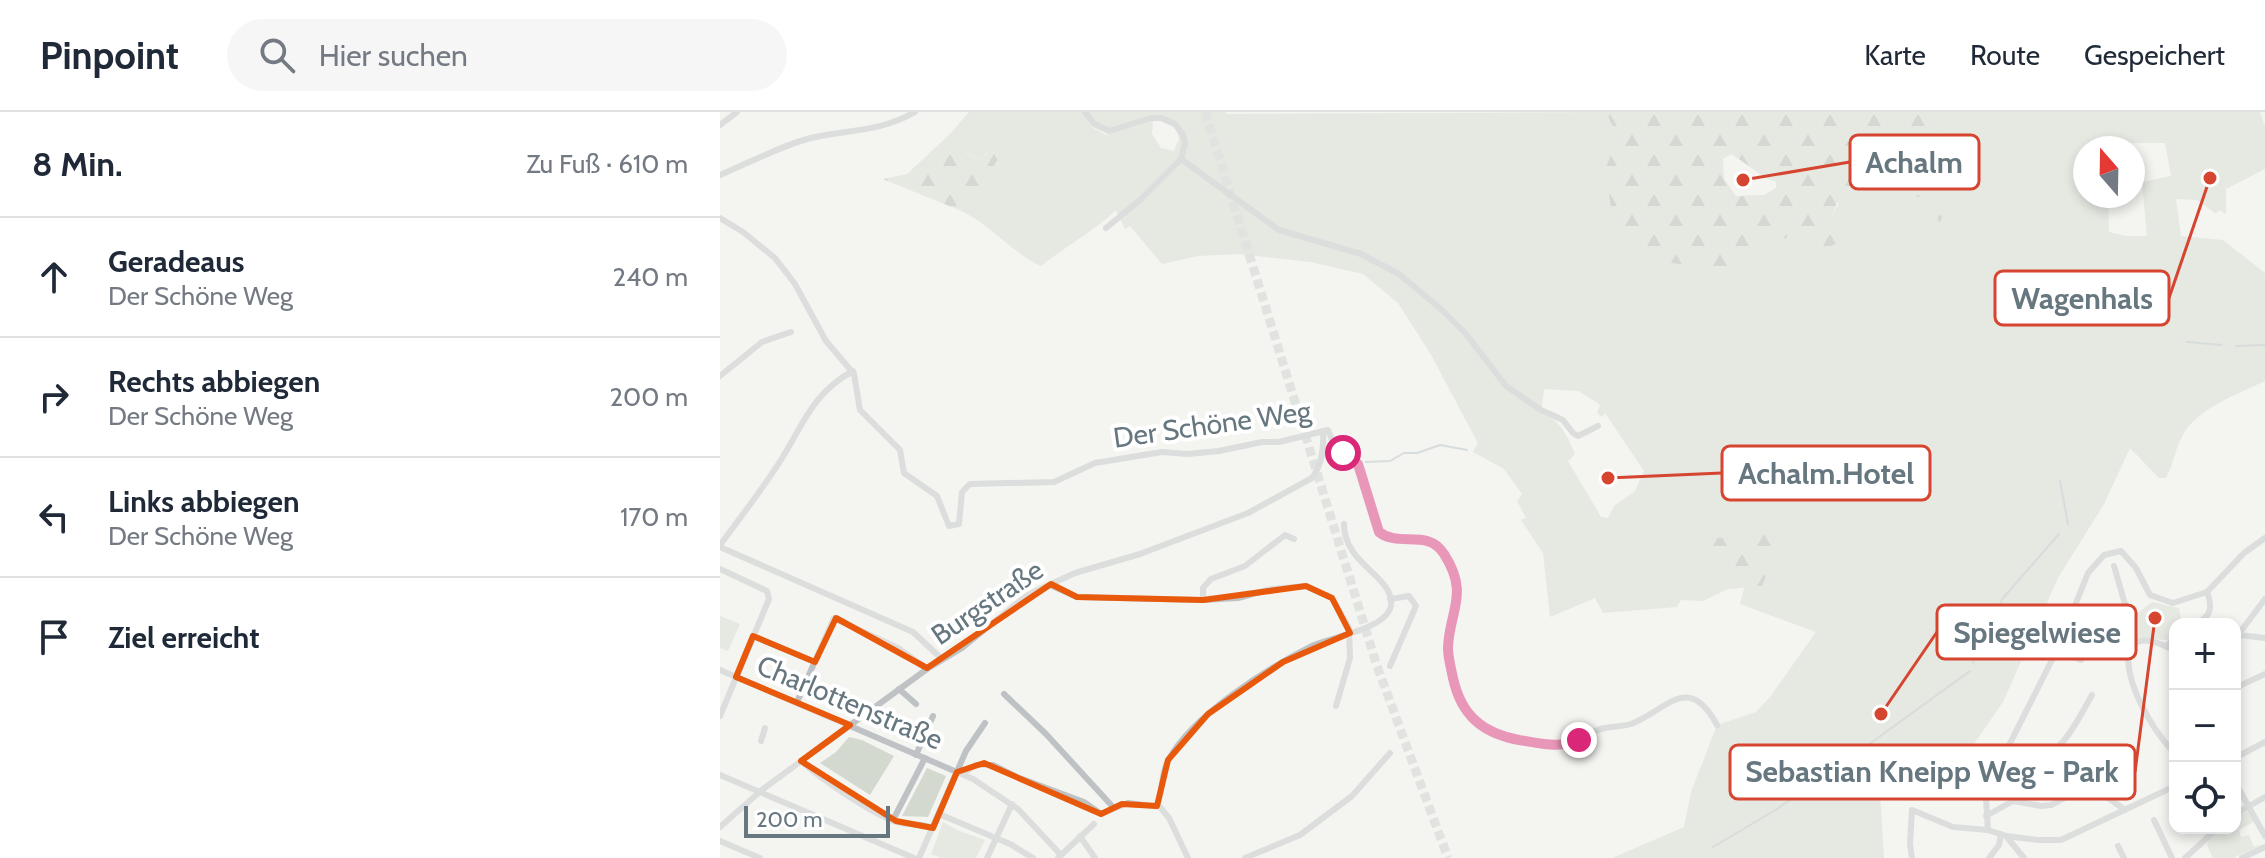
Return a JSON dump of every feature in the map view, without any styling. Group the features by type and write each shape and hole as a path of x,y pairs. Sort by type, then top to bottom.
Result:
{"street":[{"path":"720,125 737,112"},
{"path":"720,175 773,149 811,138 871,130 915,112"},
{"path":"1085,112 1091,121 1109,131 1151,118 1168,120 1175,124 1185,143 1181,159 1106,228"},
{"path":"1181,159 1279,230 1361,254 1399,274 1450,318 1517,394 1563,420 1578,436 1598,426"},
{"path":"720,218 775,258 795,284 826,341 853,371 828,385 808,411 782,459 720,546 913,632 942,659"},
{"path":"720,376 762,342 791,332"},
{"name":"Der Schöne Weg","path":"853,371 860,410 900,450 904,473 937,496 946,521 954,527 959,524 962,492 970,484 1054,482 1095,463 1162,452 1188,454 1219,451 1262,442 1279,442 1328,430 1334,445 1358,464 1379,532 1390,538 1428,540 1443,552 1454,575 1457,593 1457,609 1448,648 1457,694 1466,712 1494,734 1565,745 1603,728 1632,723 1665,703 1685,698 1706,707 1717,725"},
{"name":"Burgstraße","path":"720,827 759,792 927,669 962,648 1027,595 1046,585 1248,513 1312,478 1319,466 1323,431"},
{"path":"1188,858 1167,814 1157,806 1168,760 1208,714 1283,662 1320,643 1381,620 1389,612 1390,599 1381,581 1349,548 1344,524"},
{"path":"1203,600 1203,588 1211,579 1245,566 1285,535 1294,539"},
{"path":"1988,830 1988,789 2057,650 2088,573 2104,555 2121,551 2136,568 2150,595 2173,603 2207,592 2244,553 2265,538"},
{"path":"2114,566 2136,642"},
{"path":"720,569 769,594 720,716"},
{"path":"1046,585 1051,584 1077,597 1203,600 1238,598 1271,589 1306,586 1332,598 1344,616 1350,633 1349,662 1336,706"},
{"path":"2207,592 2211,610 2207,618"},
{"path":"1390,599 1409,596 1416,606 1390,666"},
{"path":"2241,632 2265,599"},
{"path":"2071,613 2093,622"},
{"path":"797,702 833,619 838,618 871,634 927,669"},
{"path":"753,636 815,662"},
{"path":"2241,637 2265,638"},
{"path":"2169,644 2167,646 2153,639 2143,639 2136,642 2128,661 2134,687 2158,734 2169,747"},
{"path":"2057,650 2081,660"},
{"name":"Charlottenstraße","path":"724,672 960,773 1012,804 1037,826 1059,856"},
{"path":"2241,685 2265,674"},
{"path":"899,689 916,704"},
{"path":"1004,694 1046,734 1113,807"},
{"path":"2008,750 2026,759 2043,758 2056,750 2092,695"},
{"path":"916,755 933,716"},
{"path":"720,775 917,858 960,773 971,743 985,723"},
{"path":"761,741 765,728"},
{"path":"2241,755 2265,742"},
{"path":"1245,858 1300,835 1352,796 1390,753"},
{"path":"1986,816 2013,801 2051,805 2105,776 2122,756"},
{"path":"893,820 925,758"},
{"path":"801,761 893,820 933,828"},
{"name":"Charlottenstraße","path":"960,773 976,765 988,764 1084,802 1099,813 1128,803 1157,806"},
{"path":"1376,767 1383,772"},
{"path":"2090,785 2125,810"},
{"path":"1912,858 1912,810 1953,827 2061,840 2169,789"},
{"path":"2241,792 2265,836"},
{"path":"2241,810 2265,797"},
{"path":"987,858 1012,804"},
{"path":"939,814 1033,858"},
{"path":"2154,820 2172,858"},
{"path":"1059,856 1094,824"},
{"path":"2185,858 2211,834"},
{"path":"1989,858 2004,835"},
{"path":"2004,835 2024,858"},
{"path":"1080,836 1095,858"},
{"path":"720,841 760,858"},
{"path":"2118,846 2124,858"},
{"path":"2242,858 2265,847"}],"highlighted area":[{"path":"1051,584 1077,597 1203,600 1306,586 1332,598 1350,633 1283,662 1208,714 1168,760 1157,806 1122,804 1101,814 984,763 957,772 933,828 896,821 801,761 850,725 736,677 753,636 815,662 836,618 927,668"}],"green space":[{"path":"969,112 1082,112 1093,128 1106,135 1153,120 1109,130 1095,122 1088,112 1606,112 1618,138 1605,169 1760,251 1793,234 1841,240 1830,222 1853,181 1852,148 1890,160 1918,196 1927,199 1940,222 1944,135 1928,112 2260,112 2265,127 2265,169 2226,189 2226,214 2219,210 2216,214 2197,200 2176,199 2181,236 2223,240 2265,273 2265,381 2222,402 2193,422 2182,436 2166,478 2159,478 2130,448 2104,504 2058,578 2003,702 1946,784 1911,795 1907,767 1880,793 1884,858 1612,858 1684,827 1691,792 1717,725 1756,712 1816,632 1740,604 1744,588 1728,589 1703,601 1681,600 1677,607 1603,613 1595,598 1550,617 1543,553 1521,520 1526,518 1517,501 1522,494 1504,469 1473,452 1478,443 1430,353 1398,303 1363,274 1311,262 1238,254 1198,256 1162,264 1130,226 1125,229 1116,210 1041,266 1019,253 981,222 959,210 978,191 988,151 980,160 963,150 950,134","holes":["1153,120 1181,128 1177,130 1179,139 1174,151 1161,148 1152,134","1544,389 1578,391 1598,403 1597,413 1602,417 1605,413 1644,471 1635,491 1614,506 1608,518 1601,517 1568,461 1575,454 1562,430 1548,416 1541,414"]},
{"path":"1606,112 1928,112 1944,135 1957,167 1940,223 1927,199 1886,188 1889,161 1873,168 1869,155 1852,148 1857,172 1850,190 1862,203 1856,209 1837,203 1830,222 1842,240 1814,256 1793,234 1760,251 1741,274 1661,261 1613,220 1605,169 1618,138","holes":["1731,154 1776,182 1776,188 1764,195 1736,196 1724,179 1723,159"]},
{"path":"950,134 963,150 980,160 995,145 1002,152 978,192 959,210 883,179 907,174"},
{"path":"1735,526 1762,529 1783,538 1760,590 1747,593 1738,570 1703,559 1708,539 1729,537"},
{"path":"2152,602 2179,608 2181,618 2169,618 2167,640 2138,638 2128,608 2139,612"},
{"path":"720,616 740,624 728,651 720,648"},
{"path":"849,737 894,756 870,795 820,763 836,752"},
{"path":"927,768 946,776 928,817 902,816"},
{"path":"2247,811 2255,821 2241,829 2241,814"},
{"path":"943,822 985,840 976,858 941,858 931,854"},
{"path":"2216,834 2240,834 2241,837 2249,835 2254,847 2264,844 2233,858 2213,858 2207,845"}],"waterway":[{"path":"2187,342 2222,345"},
{"path":"2236,346 2265,345"},
{"path":"1366,462 1390,461 1404,453 1417,453 1440,445 1467,450"},
{"path":"2060,481 2068,524"},
{"path":"1978,649 2003,598 2059,534"},
{"path":"1973,663 1975,656"},
{"path":"1868,745 1970,671"},
{"path":"1713,847 1777,809 1862,750"}],"tunnel":[{"path":"1205,112 1377,666 1448,858"}],"place":[{"name":"Wagenhals","path":"2210,178"},
{"name":"Achalm","path":"1743,180"},
{"name":"Achalm.Hotel","path":"1608,478"},
{"name":"Sebastian Kneipp Weg - Park","path":"2155,618"},
{"name":"Spiegelwiese","path":"1881,714"}],"route":[{"path":"1343,453 1358,464 1379,532 1390,538 1428,540 1443,552 1450,565 1457,604 1448,654 1464,710 1499,736 1554,746 1579,740"}]}
